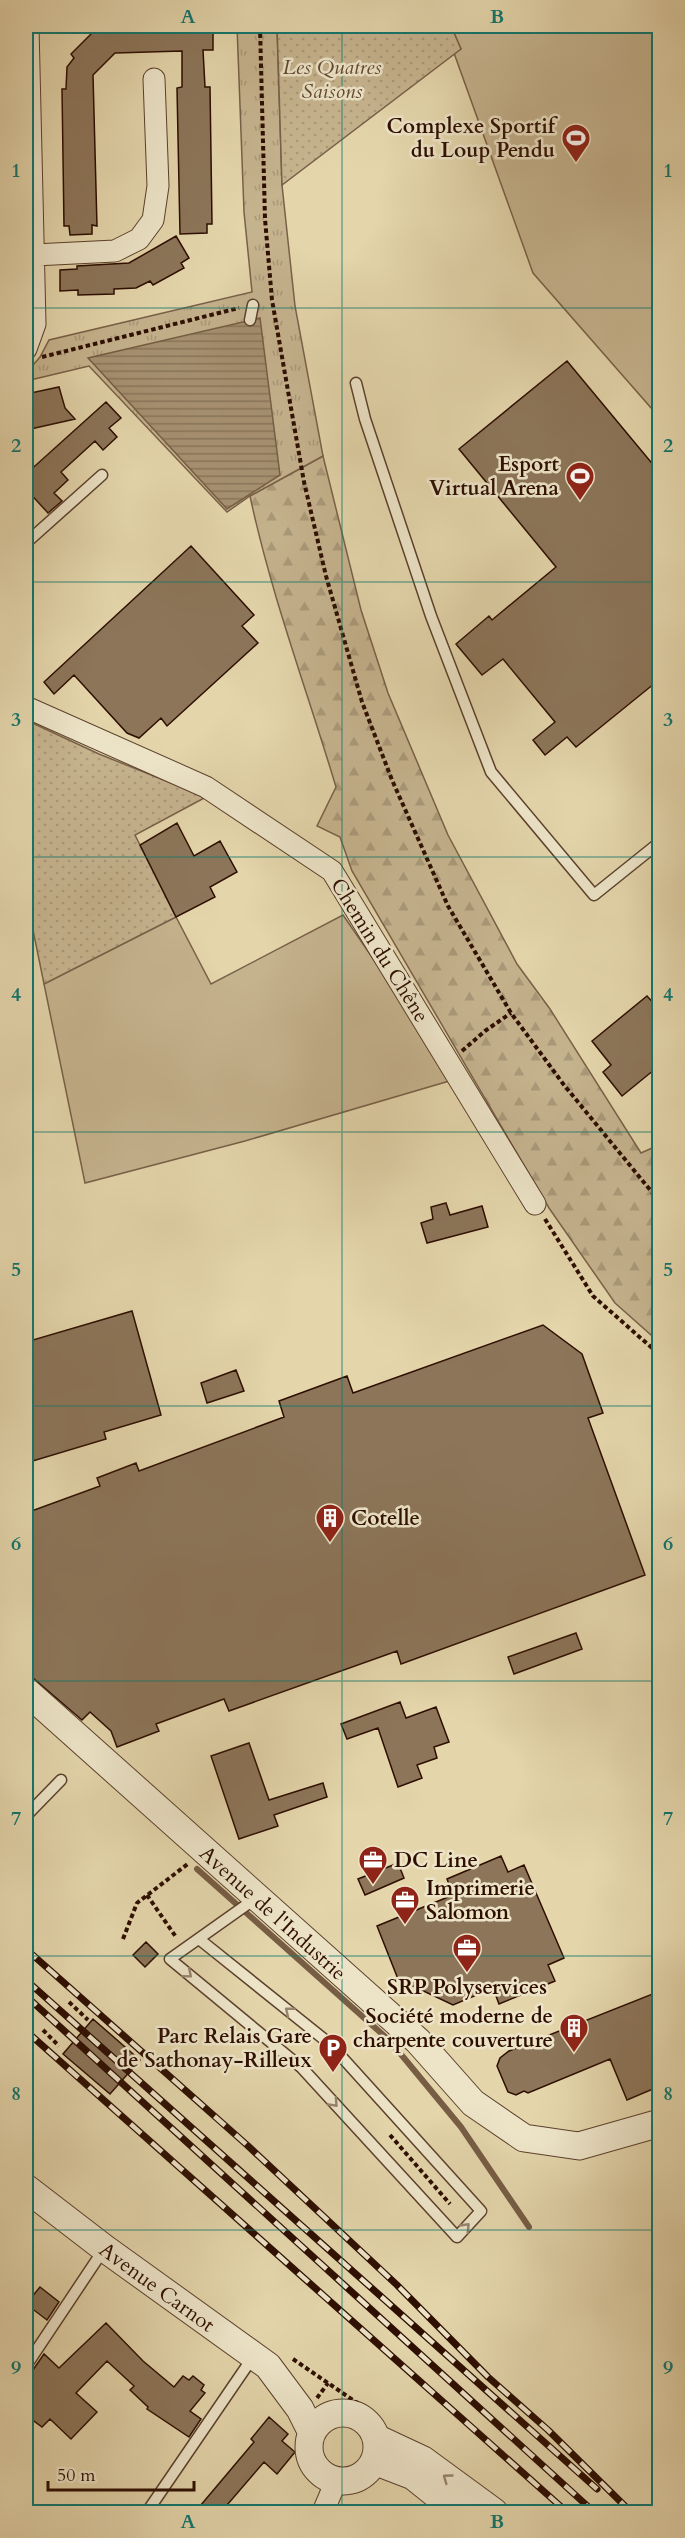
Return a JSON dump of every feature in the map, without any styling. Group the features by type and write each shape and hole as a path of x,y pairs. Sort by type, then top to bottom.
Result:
{"street":[{"path":"28,26 35,324 29,351"},
{"path":"34,255 115,250 139,239 153,220 158,186 154,79"},
{"name":"Chemin du Chêne","path":"26,707 206,786 332,871 535,1203"},
{"name":"Avenue de l'Industrie","path":"26,1691 418,2041 473,2103 524,2138 579,2146 660,2123"},
{"name":"Avenue Carnot","path":"26,2188 104,2248 268,2366 320,2425"},
{"path":"338,2413 357,2416 372,2429 375,2450 359,2477 348,2481 336,2481 327,2477 313,2463 309,2443 320,2425 338,2413"},
{"path":"375,2450 413,2476 458,2512"},
{"path":"375,2450 423,2460 494,2512"},
{"path":"323,2512 336,2481"}],"lane":[{"path":"250,320 252,305"},
{"path":"356,383 365,419 431,616 491,772 594,896 660,842"},
{"path":"26,543 102,475"},
{"path":"26,1816 61,1780"},
{"path":"199,1939 330,2044 481,2211 457,2236 302,2068 170,1959 256,1898"},
{"path":"26,2366 104,2248"},
{"path":"147,2512 254,2357"}],"path":[{"path":"260,26 265,219 272,300 304,482 326,576 362,702 410,822 448,906 511,1013 564,1085 660,1202"},
{"path":"29,351 40,357 272,300"},
{"path":"449,1063 485,1031 511,1013"},
{"path":"535,1203 593,1296 660,1355"},
{"path":"123,1939 137,1902 190,1862"},
{"path":"69,2002 88,2020"},
{"path":"43,2030 59,2046"}],"green space":[{"path":"237,26 277,26 282,185 295,306 323,456 250,496 227,512 89,366 26,381 26,373 40,357 49,340 252,292 244,212"},
{"name":"Les Quatres Saisons","path":"277,26 451,26 461,49 282,185"},
{"name":"Complexe Sportif du Loup Pendu","path":"451,26 659,26 659,417 533,273 454,53 461,49"},
{"path":"323,456 361,610 388,693 448,835 517,964 550,1009 641,1153 659,1145 659,1342 615,1303 549,1208 352,871 340,837 317,826 336,787 268,570 250,496"},
{"path":"26,720 99,754 206,797 135,835 176,917 44,984 26,896"},
{"path":"343,915 456,1079 245,1141 85,1183 44,984 176,917 211,984"}],"shaded area":[{"path":"260,318 280,475 227,509 88,358"}],"building":[{"path":"108,26 213,26 213,50 203,50 205,87 210,87 212,224 207,224 207,233 180,234 177,88 182,87 182,51 115,53 93,75 97,226 92,225 92,234 70,235 69,226 64,226 62,89 66,89 67,67 74,58 71,54 96,29 99,32"},
{"path":"176,236 189,258 181,263 184,268 153,285 150,281 136,288 114,289 114,294 78,295 78,290 60,291 60,270 77,269 77,266 129,263"},
{"path":"567,361 660,473 660,679 576,747 567,737 545,755 533,740 555,722 503,659 482,675 456,644 489,616 492,620 556,567 459,449"},
{"path":"59,387 65,408 75,419 26,430 26,394"},
{"path":"106,402 121,418 109,428 117,437 103,450 95,441 61,472 68,480 54,493 62,501 48,513 26,489 26,474"},
{"path":"191,546 254,615 242,626 258,643 167,726 161,718 139,738 127,733 74,675 54,694 44,682"},
{"path":"177,823 194,856 220,841 237,872 210,887 215,897 176,917 140,845"},
{"path":"647,996 660,1010 660,1065 622,1096 603,1072 611,1065 592,1041"},
{"path":"446,1203 450,1215 482,1206 488,1227 427,1243 421,1223 433,1219 431,1207"},
{"path":"132,1311 161,1415 104,1432 106,1439 26,1463 26,1342"},
{"name":"Cotelle","path":"543,1325 582,1354 603,1413 588,1418 645,1575 401,1664 397,1651 229,1711 224,1699 156,1724 159,1731 117,1747 111,1731 90,1712 82,1720 26,1672 26,1513 100,1486 97,1478 136,1463 139,1471 284,1417 279,1401 347,1376 353,1393"},
{"path":"236,1370 244,1391 207,1403 201,1383"},
{"path":"576,1633 582,1649 514,1674 508,1657"},
{"path":"400,1702 406,1718 436,1707 449,1742 434,1747 437,1758 417,1765 422,1778 398,1787 378,1728 347,1739 341,1724"},
{"path":"249,1743 269,1800 323,1783 327,1797 274,1815 278,1826 239,1839 211,1756"},
{"path":"501,1856 508,1872 524,1865 564,1958 548,1965 555,1981 499,2004 493,1988 453,2005 398,1979 377,1926 453,1895 447,1879"},
{"path":"398,1863 404,1878 365,1895 358,1879"},
{"path":"146,1942 158,1954 145,1967 133,1955"},
{"name":"Société moderne de charpente couverture","path":"660,1991 660,2086 627,2100 610,2059 528,2093 524,2091 516,2095 508,2092 497,2066 500,2058 509,2051"},
{"path":"93,2019 140,2060 110,2094 63,2054"},
{"path":"40,2287 59,2302 47,2320 26,2304"},
{"path":"106,2323 143,2361 174,2387 183,2376 189,2380 193,2376 204,2385 201,2390 205,2393 190,2411 201,2419 189,2437 147,2409 148,2407 130,2390 134,2386 107,2361 76,2393 97,2412 71,2439 50,2419 42,2427 26,2415 26,2380 44,2354 59,2368"},
{"path":"269,2417 288,2434 282,2441 295,2452 277,2474 264,2462 221,2512 195,2512 254,2442 251,2439"}],"waterway":[{"path":"197,1869 390,2041 461,2127 529,2227"}],"railway":[{"path":"26,1949 247,2145 397,2285 488,2377 548,2430 631,2512"},
{"path":"26,1980 597,2489"},
{"path":"26,1996 594,2512"},
{"path":"26,2031 567,2512"}],"place":[{"name":"Complexe Sportif du Loup Pendu","path":"576,164"},
{"name":"Esport Virtual Arena","path":"580,502"},
{"name":"Cotelle","path":"330,1544"},
{"name":"DC Line","path":"373,1886"},
{"name":"Imprimerie Salomon","path":"405,1926"},
{"name":"SRP Polyservices","path":"467,1974"},
{"name":"Société moderne de charpente couverture","path":"574,2054"},
{"name":"Parc Relais Gare de Sathonay-Rilleux","path":"333,2074"}]}
